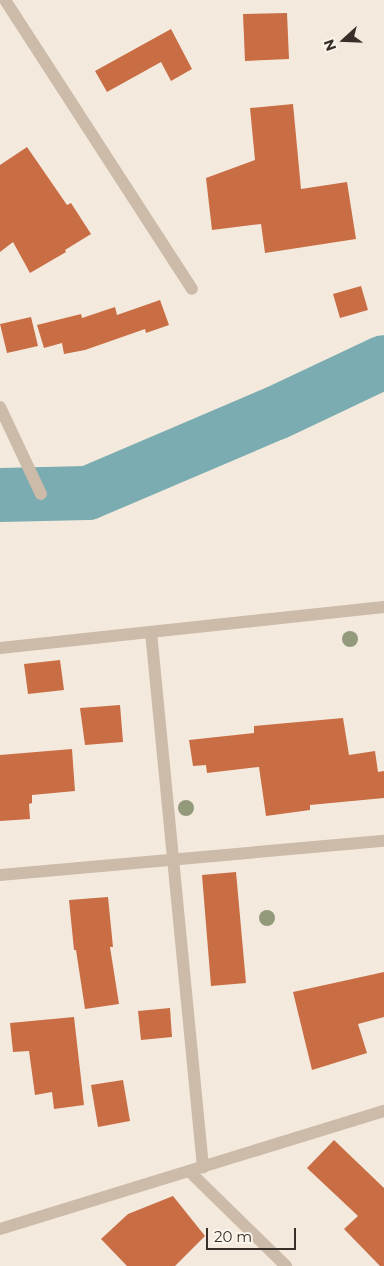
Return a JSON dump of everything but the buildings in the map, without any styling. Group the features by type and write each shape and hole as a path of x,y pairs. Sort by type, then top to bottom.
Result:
{"street":[{"path":"5,0 192,289"},
{"path":"0,407 41,494"},
{"path":"0,648 384,607"},
{"path":"151,632 203,1167"},
{"path":"0,875 384,841"},
{"path":"0,1229 384,1111"},
{"path":"189,1171 286,1266"}],"waterway":[{"path":"0,495 88,493 276,413 384,362"}]}
